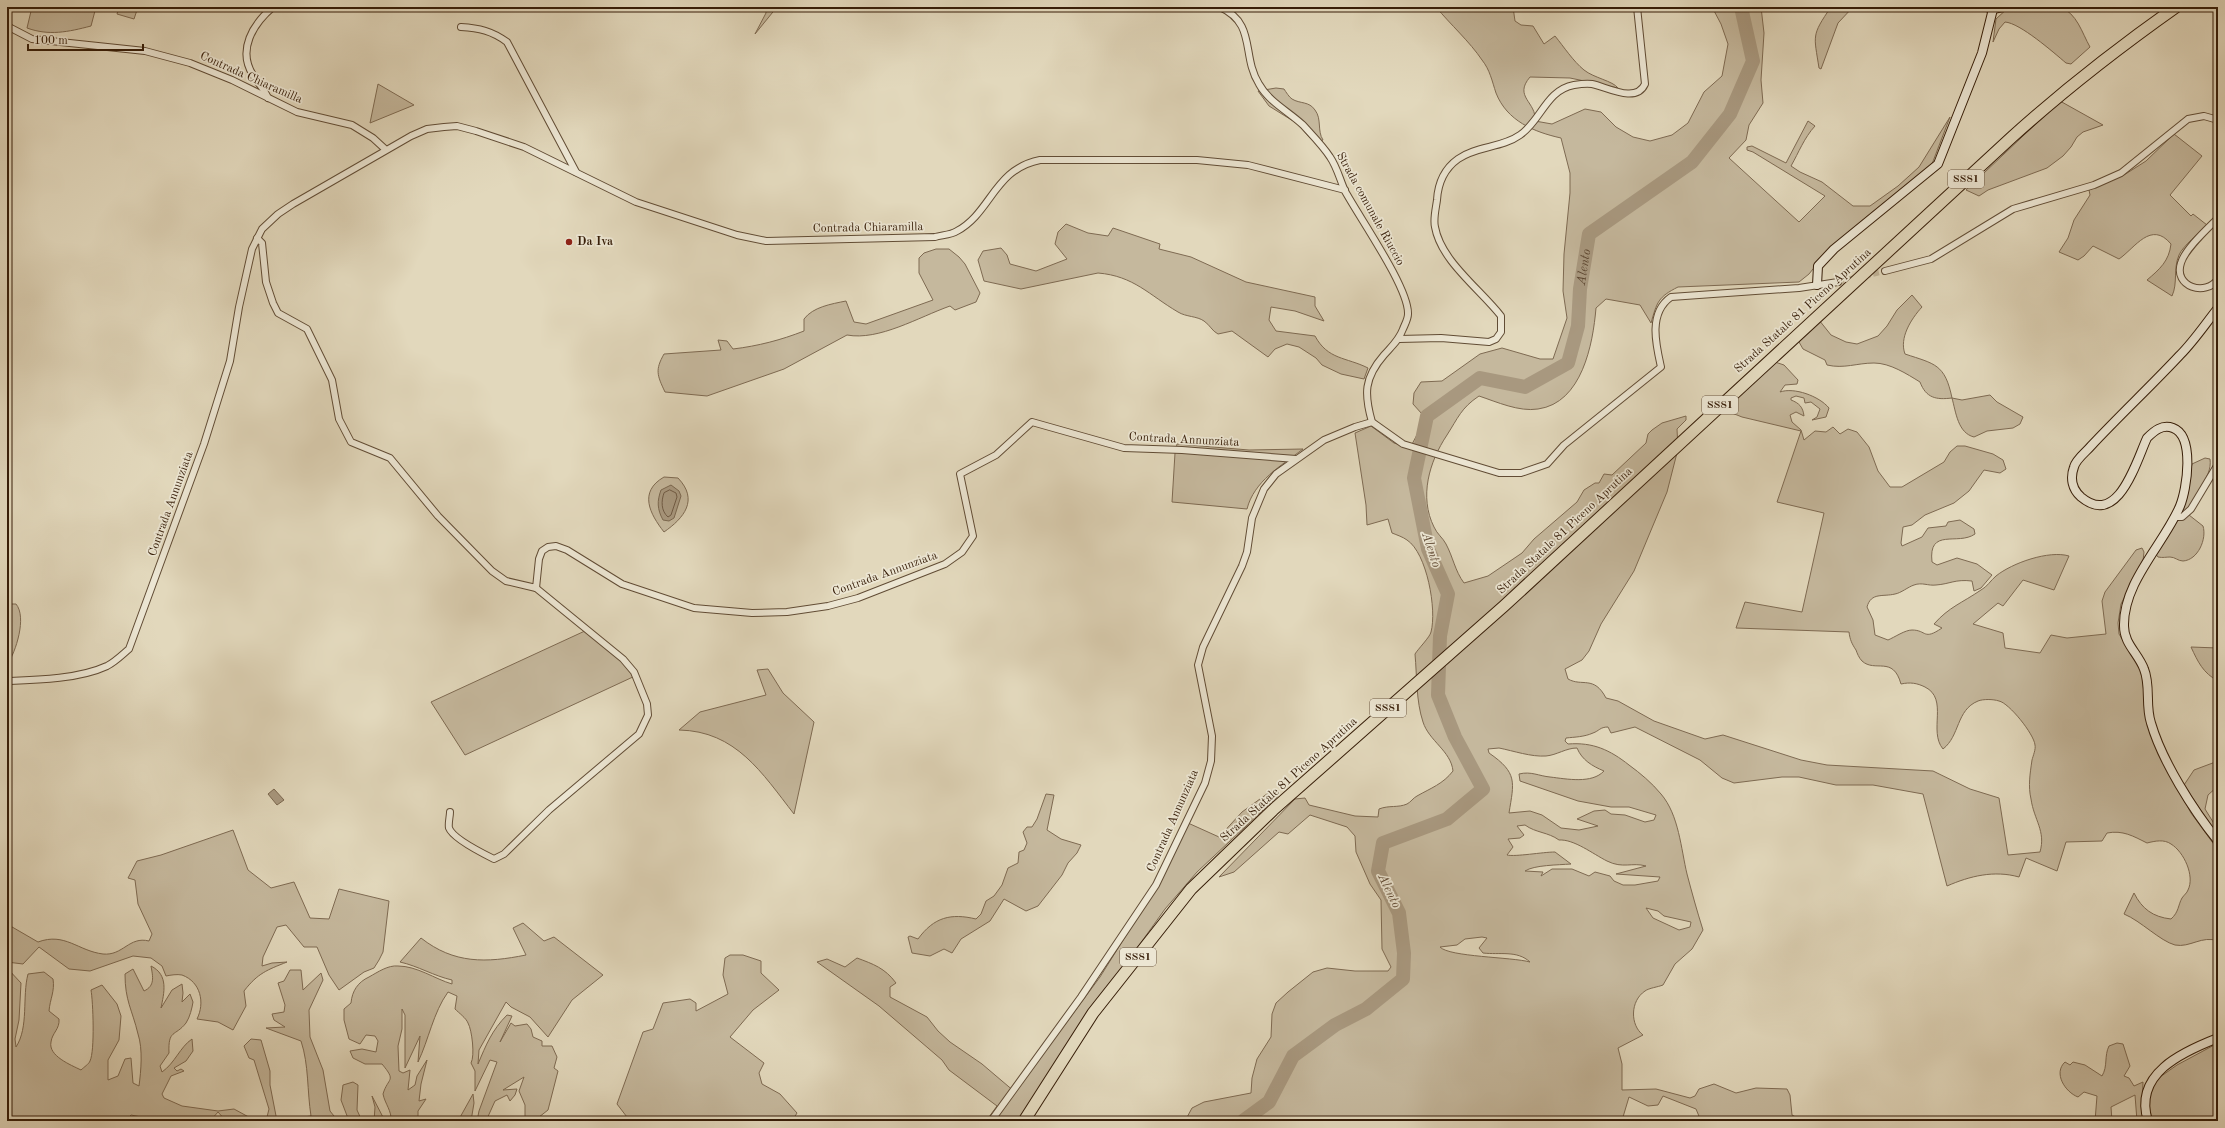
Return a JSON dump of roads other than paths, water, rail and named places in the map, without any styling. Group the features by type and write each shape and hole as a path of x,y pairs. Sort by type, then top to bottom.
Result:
{"highway":[{"name":"Strada Statale 81 Piceno Aprutina","path":"1024,1121 1093,1014 1191,889 1273,810 1504,606 1765,363 2058,95 2111,53 2176,7"}],"main road":[{"path":"1817,285 1818,266 1834,249 1938,164 1982,53 1990,8 2003,7"},
{"path":"2218,308 2182,354 2100,436 2074,465 2071,479 2073,487 2080,496 2098,504 2110,502 2119,496 2130,478 2147,438 2162,427 2178,430 2185,439 2188,451 2181,504 2141,572 2125,609 2125,638 2144,669 2148,685 2150,722 2160,747 2183,790 2218,841"},
{"path":"2148,1121 2145,1095 2148,1085 2156,1075 2174,1059 2218,1038"}],"street":[{"path":"268,98 246,62 245,50 249,37 264,14 273,7"},
{"name":"Strada comunale Riuccio","path":"1220,7 1237,18 1245,28 1252,68 1259,85 1268,98 1302,126 1331,158 1345,190 1391,269 1406,301 1408,315 1399,339"},
{"path":"1637,7 1644,84 1643,88 1632,93 1612,91 1593,84 1575,85 1563,88 1552,96 1521,135 1508,142 1463,156 1451,164 1442,176 1437,194 1435,227 1446,255 1501,316 1501,332 1496,339 1482,342 1441,338 1399,339 1378,362 1368,380 1365,392 1372,422 1403,444 1499,473 1521,473 1547,464 1564,444 1661,367 1655,333 1660,307 1671,297 1799,288 1838,282"},
{"name":"Contrada Chiaramilla","path":"7,26 32,40 145,51 190,62 312,117 352,126 373,138 385,149"},
{"path":"461,27 481,29 494,33 507,42 576,172"},
{"path":"1885,271 1930,259 2014,209 2094,185 2121,173 2188,119 2204,116 2218,120"},
{"name":"Contrada Chiaramilla","path":"262,229 278,214 385,149 427,129 457,126 524,147 636,202 737,235 766,241 935,237 955,232 966,225 1006,176 1026,162 1040,160 1197,160 1233,163 1290,175 1345,190"},
{"path":"2218,218 2183,259 2180,271 2185,283 2196,289 2212,285 2218,279"},
{"name":"Contrada Annunziata","path":"7,681 30,681 90,672 108,666 129,650 204,444 228,368 252,249 262,229"},
{"path":"257,238 262,243 266,282 278,314 307,329 332,380 339,419 351,442 390,458 438,516 492,572 506,580 536,588 624,658 634,672 647,704 648,715 639,734 549,810 504,854 494,859 450,831 450,812"},
{"name":"Contrada Annunziata","path":"536,588 539,559 542,551 548,547 556,546 567,550 622,584 694,608 752,613 787,612 828,606 858,598 945,564 962,552 973,536 960,474 996,455 1032,422 1124,448 1182,450 1296,459"},
{"name":"Contrada Annunziata","path":"991,1121 1081,997 1156,885 1205,783 1210,761 1212,736 1198,665 1203,647 1247,552 1252,518 1257,501 1276,474 1296,459 1324,440 1355,427 1372,422"},
{"path":"2174,517 2182,517 2191,509 2218,464"}],"water":[{"path":"671,485 679,491 681,496 674,518 669,521 663,520 658,501 661,490"},
{"path":"274,789 284,800 277,805 268,794"}],"waterway":[{"name":"Alento","path":"1243,1121 1269,1102 1293,1056 1335,1025 1366,1009 1403,979 1404,953 1399,913 1378,871 1383,843 1447,819 1483,789 1455,737 1438,695 1440,636 1448,594 1428,549 1414,478 1427,416 1480,378 1525,387 1568,363 1578,326 1580,289 1589,234 1692,162 1730,114 1753,61 1741,7"}],"tunnel":[{"path":"1838,282 1885,271"}],"place":[{"name":"Da Iva","path":"569,242"}]}
